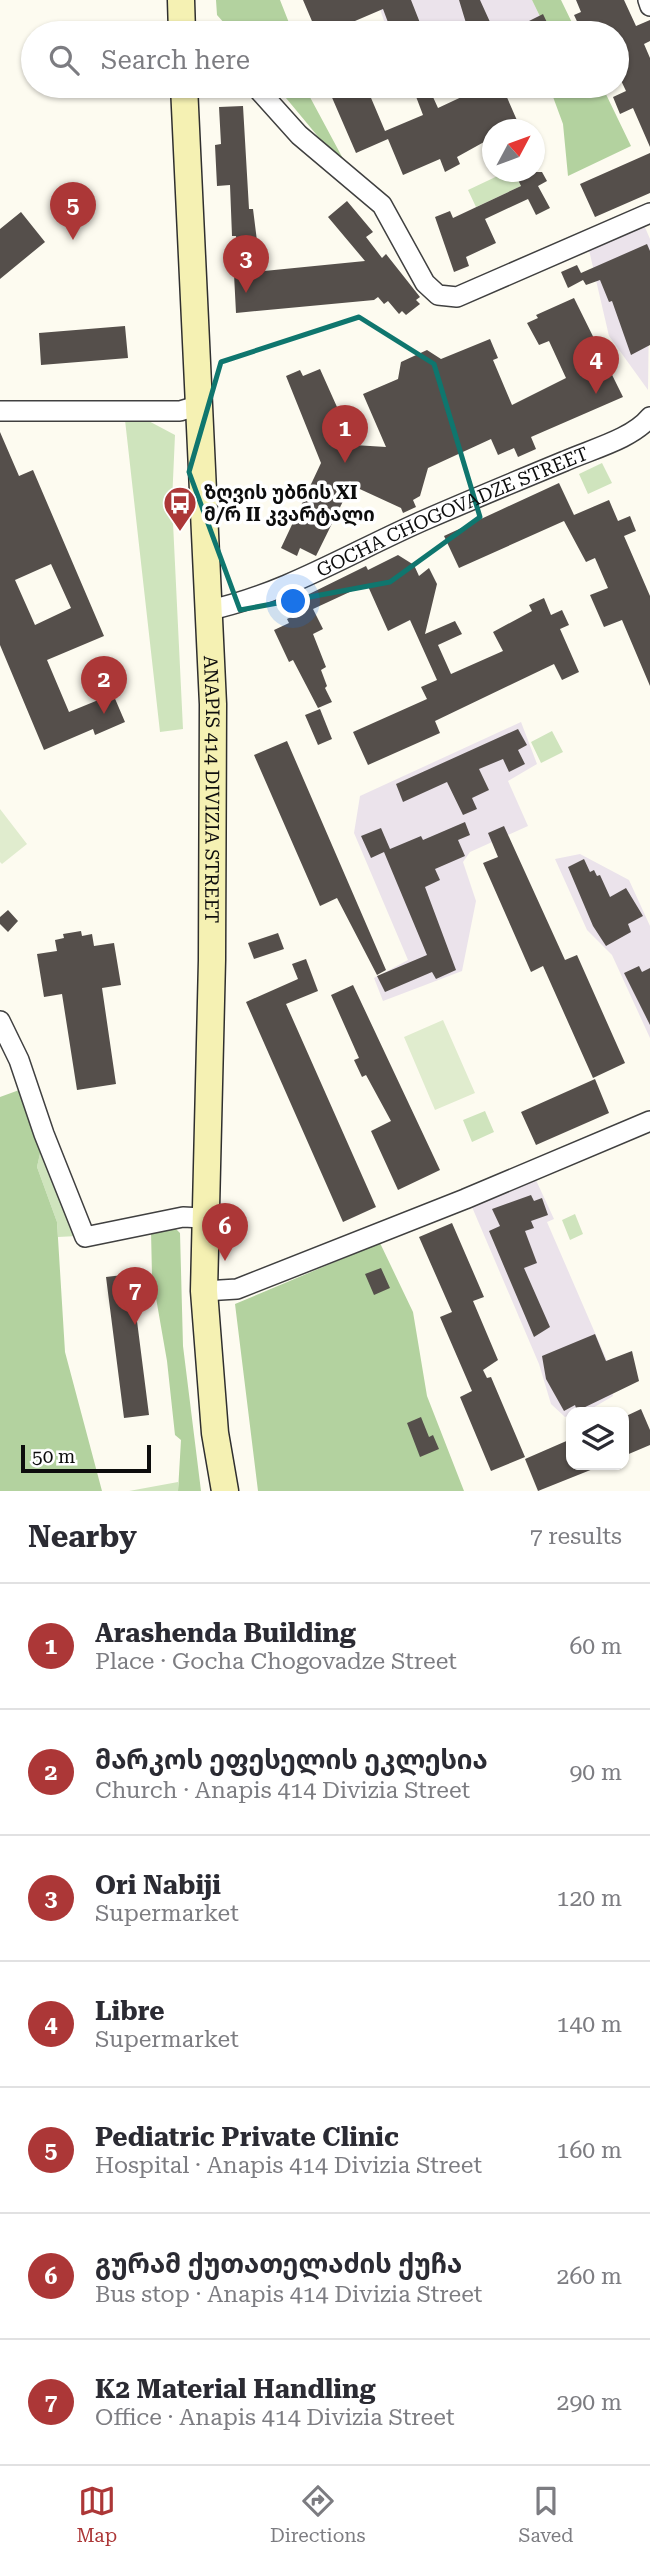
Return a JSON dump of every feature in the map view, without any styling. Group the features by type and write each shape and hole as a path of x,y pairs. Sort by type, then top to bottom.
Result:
{"main road":[{"path":"181,0 182,21"},
{"name":"ANAPIS 414 DIVIZIA STREET","path":"185,98 213,704 212,960 203,1218 204,1291 215,1433 225,1491"}],"street":[{"path":"648,0 650,6"},
{"path":"266,98 299,135 382,205 425,283 438,295 457,297 650,213"},
{"path":"0,411 180,411 200,405"},
{"name":"GOCHA CHOGOVADZE STREET","path":"210,610 243,602 336,563 423,521 611,442 643,425 650,416"},
{"path":"0,1021 19,1060 44,1134 85,1237 183,1217 203,1218"},
{"path":"204,1291 237,1289 453,1204 650,1121"}],"highlighted area":[{"path":"359,317 434,364 480,517 390,582 240,610 189,472 221,362"}],"shaded area":[{"path":"377,0 532,0 542,21 384,21"},
{"path":"644,225 650,239 648,390 609,336 589,250"},
{"path":"521,722 537,764 508,781 528,826 470,852 463,862 476,901 462,971 383,1001 374,978 408,960 354,833 360,796"},
{"path":"580,854 629,880 650,926 650,1038 612,955 587,930 555,859"},
{"path":"535,1178 554,1219 547,1222 608,1363 613,1396 594,1407 566,1407 565,1417 551,1404 539,1364 472,1207"}],"green space":[{"path":"216,0 280,0 288,21 222,21 217,15"},
{"path":"532,0 561,0 571,21 542,21"},
{"path":"286,98 310,98 355,181"},
{"path":"553,98 608,98 631,146 568,176 563,124"},
{"path":"485,182 519,182 521,186 476,207 468,190"},
{"path":"143,418 175,435 172,502 183,729 160,732 125,420"},
{"path":"602,463 612,483 588,494 579,474"},
{"path":"552,731 563,752 541,763 531,742"},
{"path":"0,809 27,844 2,864 0,862"},
{"path":"443,1020 475,1093 435,1110 404,1037"},
{"path":"22,1089 43,1140 37,1167 57,1222 65,1352 102,1491 0,1491 0,1097"},
{"path":"485,1111 494,1132 472,1142 463,1120"},
{"path":"43,1140 77,1236 58,1237 57,1222 37,1167"},
{"path":"575,1214 583,1234 570,1240 562,1220"},
{"path":"175,1228 180,1233 183,1346 201,1491 178,1491 181,1440 175,1435 167,1361 152,1275 151,1231"},
{"path":"380,1243 413,1312 427,1396 464,1491 258,1491 235,1304"},
{"path":"178,1482 178,1491 129,1491"}],"building":[{"path":"303,0 411,0 419,21 388,21 383,9 355,21 312,21"},
{"path":"459,0 480,0 490,21 465,21"},
{"path":"576,0 624,0 636,26 650,20 650,41 644,44 650,58 650,147 633,108 620,114 613,98 629,98 629,21 577,21 574,15 581,12"},
{"path":"543,14 546,21 529,21"},
{"path":"332,98 371,98 385,131 423,115 417,98 433,98 438,108 459,98 507,98 516,119 482,119 482,143 457,157 460,164 445,172 440,159 403,175 388,139 356,153"},
{"path":"243,106 249,209 253,209 257,241 237,243 236,236 232,236 230,185 217,186 215,145 221,144 219,107"},
{"path":"650,153 650,193 595,217 580,184"},
{"path":"545,177 547,181 538,186 550,208 536,215 528,199 485,219 496,243 466,257 469,266 454,272 435,217 450,211 453,218 521,186 519,182 545,182"},
{"path":"347,201 373,232 366,237 382,258 386,254 420,297 416,300 420,304 406,315 402,311 399,314 388,301 384,304 378,297 374,300 236,313 234,274 365,261 328,217"},
{"path":"21,212 45,242 0,279 0,229"},
{"path":"647,244 650,251 650,345 631,355 612,301 609,302 600,280 586,285 583,280 568,288 561,272 577,265 581,273"},
{"path":"574,298 623,397 531,437 536,449 518,457 514,448 498,455 491,439 428,468 420,496 413,500 416,507 403,513 401,508 351,485 316,556 300,548 297,556 281,548 321,463 286,376 300,370 303,376 320,369 354,445 386,447 363,394 398,379 401,362 427,350 441,359 490,339 498,358 493,360 512,405 566,378 549,341 539,345 527,323 538,318 536,315"},
{"path":"125,326 128,358 41,365 39,333"},
{"path":"0,432 19,476 33,470 104,636 47,660 69,712 113,694 125,722 95,735 93,729 44,750 0,645","holes":["51,564 71,608 35,625 15,580"]},
{"path":"559,483 574,515 609,500 618,521 630,516 636,531 624,536 650,596 650,686 622,620 604,627 590,595 608,588 595,558 586,562 564,521 459,568 444,536"},
{"path":"398,555 414,565 419,576 429,568 437,584 425,634 455,621 462,634 438,645 451,674 503,651 493,632 532,611 529,605 544,598 551,615 562,610 569,625 560,629 579,672 562,680 554,664 435,721 440,733 368,765 353,732 427,699 421,687 437,680 410,620 388,631 367,584 313,609 323,629 313,634 326,667 321,670 332,702 318,708 293,660 289,662 274,630 289,623 287,619 302,611 297,600 366,566 368,570"},
{"path":"320,709 332,739 318,745 305,715"},
{"path":"518,729 527,745 518,750 525,764 509,772 503,759 479,769 489,790 472,798 477,809 463,815 447,782 403,802 396,784"},
{"path":"287,741 386,970 377,975 337,898 320,906 254,755"},
{"path":"465,822 470,835 458,840 465,856 435,869 440,880 425,887 456,970 436,979 432,972 385,992 377,976 427,955 384,852 371,858 361,836 381,828 390,849 421,836 423,840"},
{"path":"504,826 565,960 577,955 625,1063 593,1078 543,966 531,972 483,863 498,857 488,833"},
{"path":"584,859 590,872 594,870 597,876 600,875 610,897 626,888 643,916 628,924 631,932 606,946 593,926 568,867"},
{"path":"8,910 18,921 8,932 0,924 0,917"},
{"path":"81,931 82,936 92,934 94,946 114,943 121,985 102,988 116,1084 77,1090 62,994 44,997 37,954 57,951 55,940 64,938 63,934"},
{"path":"278,933 284,949 254,959 248,943"},
{"path":"306,959 318,991 286,1004 376,1207 343,1222 246,1002 298,979 292,964"},
{"path":"639,966 642,972 650,968 650,1025 624,973"},
{"path":"353,985 440,1170 398,1190 371,1131 391,1121 366,1075 362,1077 354,1060 359,1058 331,995"},
{"path":"595,1079 609,1113 536,1145 521,1112"},
{"path":"531,1195 534,1201 542,1198 548,1215 531,1221 534,1228 525,1231 537,1263 524,1268 550,1327 534,1337 489,1231 500,1226 492,1209"},
{"path":"452,1223 484,1297 473,1301 498,1360 483,1370 487,1378 491,1377 525,1457 491,1471 460,1397 472,1391 440,1317 452,1312 419,1237"},
{"path":"381,1268 390,1288 374,1295 365,1274"},
{"path":"131,1274 149,1415 124,1418 106,1277"},
{"path":"595,1334 606,1361 632,1351 639,1381 585,1407 575,1405 566,1407 564,1411 546,1379 542,1356"},
{"path":"641,1409 650,1430 650,1445 629,1454 629,1415"},
{"path":"421,1417 429,1437 433,1435 439,1449 420,1457 407,1423"},
{"path":"566,1441 566,1470 590,1470 538,1491 525,1459"}],"place":[{"name":"Pediatric Private Clinic","path":"73,240"},
{"name":"Ori Nabiji","path":"246,293"},
{"name":"Libre","path":"596,394"},
{"name":"Arashenda Building","path":"345,463"},
{"name":"ზღვის უბნის XI მ/რ II კვარტალი","path":"180,533"},
{"name":"მარკოს ეფესელის ეკლესია","path":"104,714"},
{"name":"გურამ ქუთათელაძის ქუჩა","path":"225,1261"},
{"name":"K2 Material Handling","path":"135,1325"}]}
